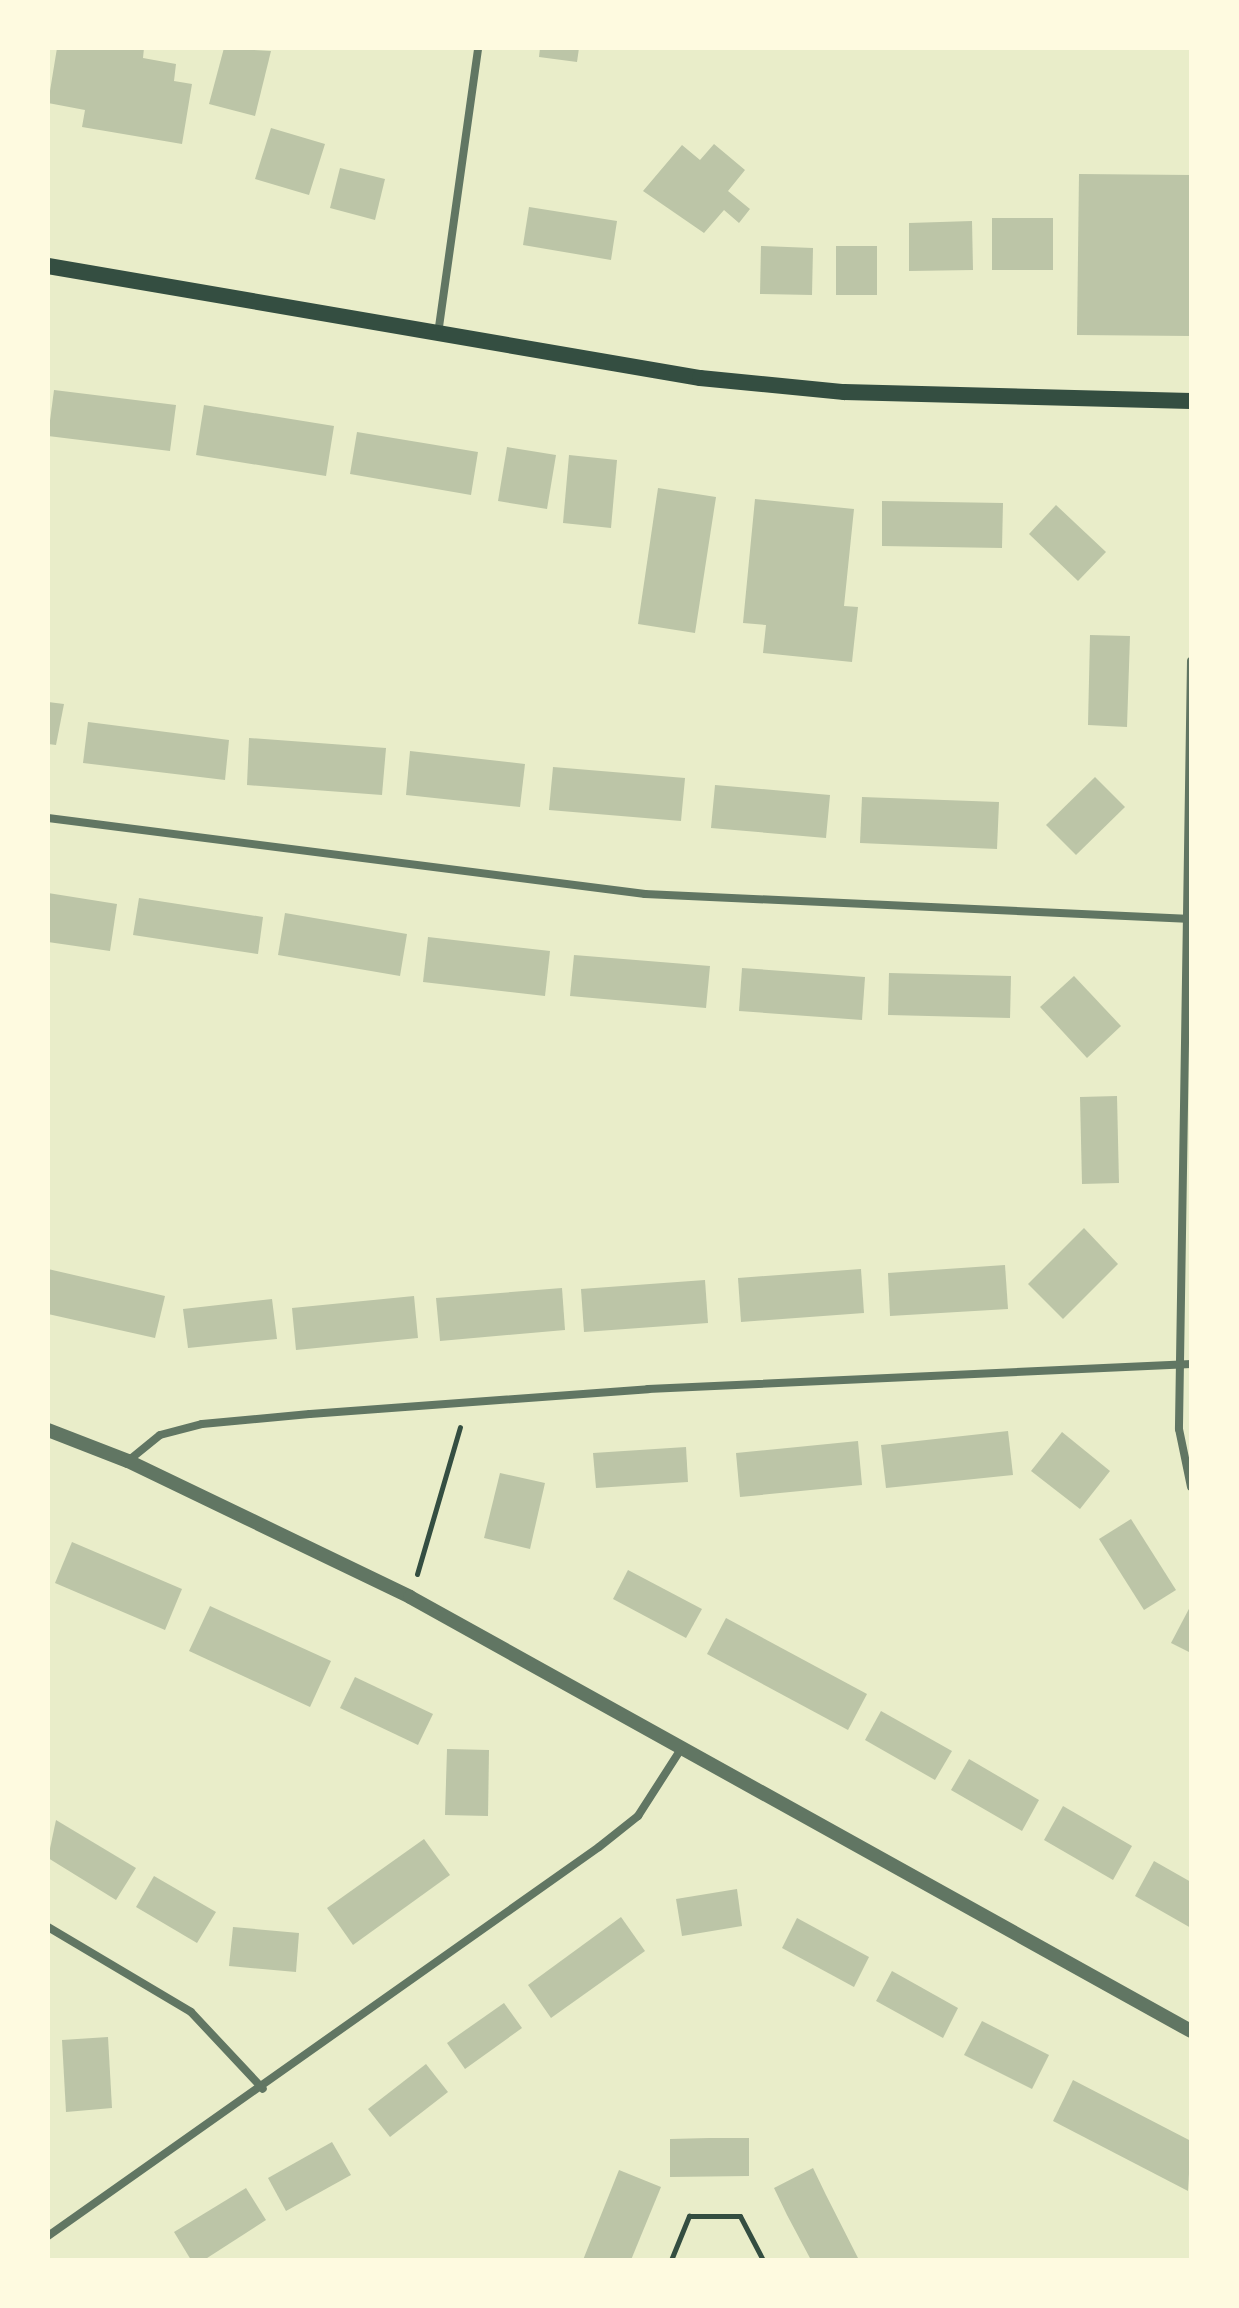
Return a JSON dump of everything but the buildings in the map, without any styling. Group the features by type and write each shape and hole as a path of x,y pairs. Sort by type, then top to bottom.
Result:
{"main road":[{"path":"48,266 438,339 844,392 1191,401"}],"street":[{"path":"438,339 478,48"},
{"path":"1191,661 1179,1429 1191,1487"},
{"path":"48,818 645,894 1188,919"},
{"path":"128,1461 160,1435 202,1424 461,1402 1191,1364"},
{"path":"48,1430 128,1461 410,1597 684,1745 1191,2031"},
{"path":"48,2236 263,2089 599,1847 638,1816 684,1745"},
{"path":"48,1927 191,2012 263,2089"}],"path":[{"path":"410,1597 459,1437 461,1402"},
{"path":"671,2260 689,2216 740,2216 763,2260"}]}
